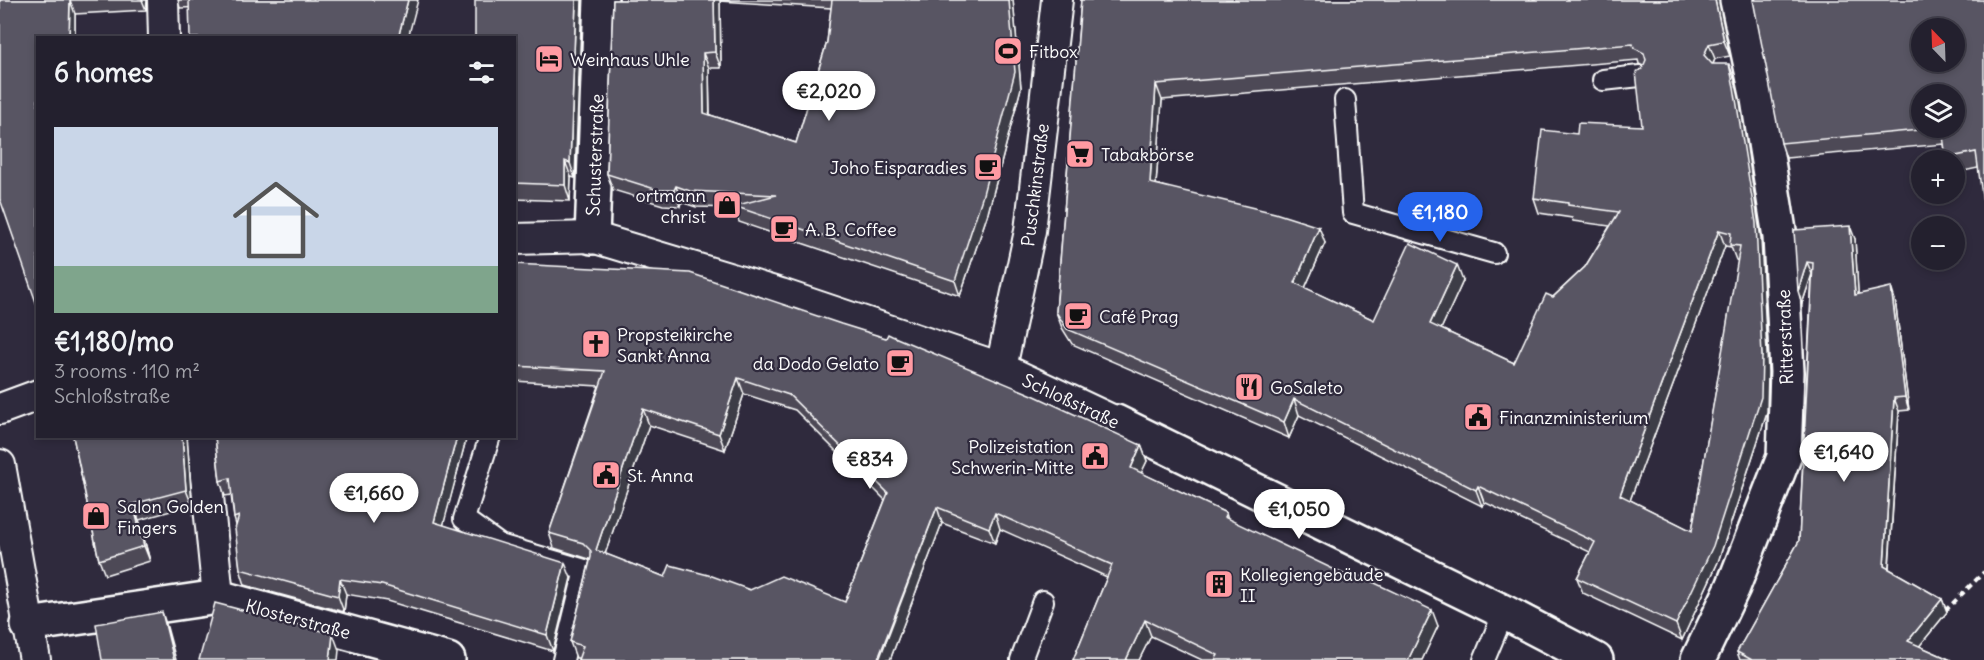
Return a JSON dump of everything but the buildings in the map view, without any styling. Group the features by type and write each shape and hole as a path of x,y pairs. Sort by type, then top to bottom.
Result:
{"street":[{"path":"163,0 164,36"},
{"name":"Schusterstraße","path":"592,237 601,0"},
{"name":"Puschkinstraße","path":"1001,368 1030,231 1057,0"},
{"name":"Ritterstraße","path":"1698,660 1732,587 1784,456 1787,372 1780,237 1741,68 1737,0"},
{"name":"Schloßstraße","path":"516,239 592,237 781,294 1001,368 1504,612 1596,660"},
{"path":"0,409 36,396"},
{"path":"202,438 218,597"},
{"path":"0,465 34,660"},
{"name":"Klosterstraße","path":"28,625 218,597 448,660"}],"lane":[{"path":"1603,80 1640,76"},
{"path":"1345,100 1353,213 1494,253"},
{"path":"489,438 464,519 500,545 588,562 563,660"},
{"path":"1021,660 1043,601"},
{"path":"1484,660 1504,612"}],"path":[{"path":"1946,611 1984,572"}],"place":[{"name":"Fitbox","path":"1008,51"},
{"name":"Weinhaus Uhle","path":"549,59"},
{"name":"Tabakbörse","path":"1080,154"},
{"name":"Joho Eisparadies","path":"988,167"},
{"name":"ortmann christ","path":"727,205"},
{"name":"A. B. Coffee","path":"784,229"},
{"name":"Café Prag","path":"1078,316"},
{"name":"Propsteikirche Sankt Anna","path":"596,344"},
{"name":"da Dodo Gelato","path":"900,363"},
{"name":"GoSaleto","path":"1249,387"},
{"name":"Finanzministerium","path":"1478,417"},
{"name":"Polizeistation Schwerin-Mitte","path":"1095,456"},
{"name":"St. Anna","path":"606,475"},
{"name":"Salon Golden Fingers","path":"96,516"},
{"name":"Kollegiengebäude II","path":"1219,584"}]}
